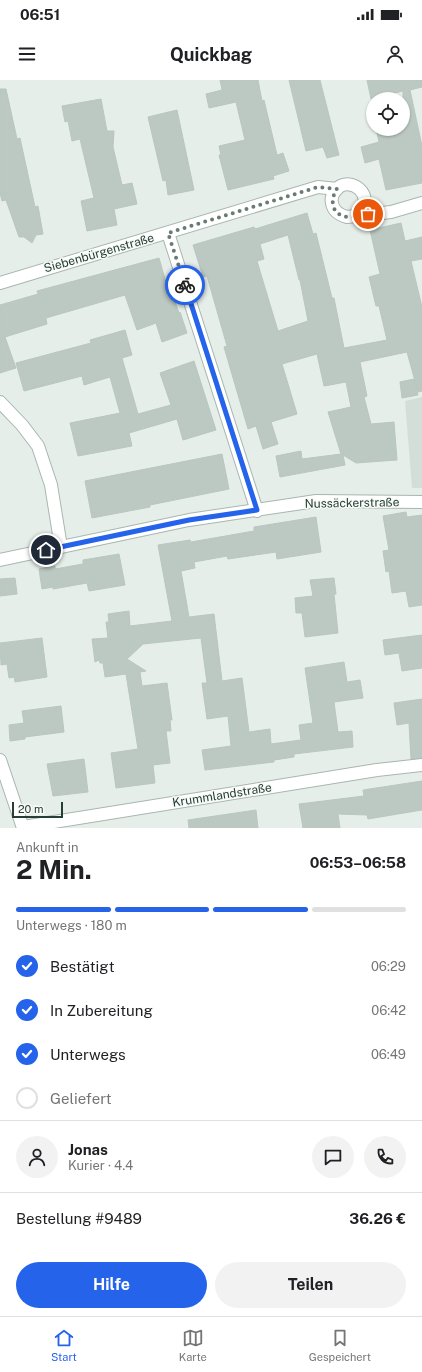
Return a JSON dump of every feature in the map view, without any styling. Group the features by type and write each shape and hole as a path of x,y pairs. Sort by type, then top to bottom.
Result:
{"street":[{"name":"Siebenbürgenstraße","path":"0,283 318,187 337,189 346,184 359,188 363,193 364,206 356,215"},
{"path":"337,189 332,200 332,205 341,216 347,217 391,212 422,203"},
{"path":"168,233 257,510"},
{"path":"0,402 22,425 38,446 51,485 61,547"},
{"name":"Nussäckerstraße","path":"0,560 189,520 316,501 422,502"},
{"path":"0,760 23,828"},
{"name":"Krummlandstraße","path":"23,828 377,770 422,765"}],"shaded area":[{"path":"422,397 422,488 412,488 405,401"}],"building":[{"path":"220,80 258,80 262,101 264,100 277,155 283,153 289,171 273,176 274,179 228,190 219,155 221,155 219,146 245,140 236,102 209,108 206,94 222,90"},
{"path":"289,80 320,80 339,155 327,158 323,147 306,151"},
{"path":"367,80 422,80 422,87 410,90 422,146 422,183 386,190 379,159 365,163 361,147 379,142 378,136 410,136 410,92 370,92"},
{"path":"0,89 6,89 17,139 20,138 35,207 38,206 43,234 36,235 32,243 24,237 19,237 6,200 2,201 0,193"},
{"path":"101,99 107,131 114,131 113,147 122,185 132,183 137,204 114,209 117,225 87,231 81,201 94,198 80,139 72,141 68,121 65,122 62,106"},
{"path":"177,110 194,190 168,195 166,180 163,181 148,117"},
{"path":"307,213 313,234 316,233 332,298 334,298 344,348 387,340 379,306 376,306 369,277 380,274 370,230 401,223 405,241 422,237 422,259 411,261 422,307 422,391 418,392 407,352 360,362 367,396 364,397 371,424 394,422 397,460 356,463 343,455 345,465 280,477 276,456 301,451 302,459 341,454 328,412 351,407 346,382 324,386 317,354 282,364 297,414 271,422 278,444 263,449 256,426 248,429 224,347 227,346 207,276 203,277 193,245 254,227 255,229","holes":["288,235 308,321 278,331 257,261 264,259 260,244"]},
{"path":"159,258 171,300 174,299 187,333 162,342 156,323 137,330 125,295 46,318 47,324 5,337 16,368 0,373 0,305 38,294 37,291"},
{"path":"125,330 132,355 122,358 138,414 171,405 160,373 194,361 216,430 183,440 177,419 129,433 132,446 78,456 70,423 120,413 110,377 84,385 82,376 24,391 16,363 91,343 90,340"},
{"path":"414,379 418,395 402,398 400,382"},
{"path":"222,454 229,489 150,505 150,507 92,518 85,481"},
{"path":"406,512 407,517 422,515 422,605 409,607 406,591 392,593 389,571 386,572 383,551 389,550 383,516"},
{"path":"316,517 321,552 277,559 276,552 228,559 227,556 194,562 195,568 181,571 189,617 214,614 222,681 242,678 249,732 270,729 271,744 301,740 299,725 313,723 305,668 344,662 347,682 360,680 363,698 334,702 338,732 352,731 353,747 294,754 294,757 274,760 274,762 205,770 202,750 231,746 228,716 207,719 202,683 207,683 201,638 143,644 127,659 146,671 140,672 142,686 167,683 172,720 170,720 171,731 166,731 170,763 153,765 155,783 116,788 111,753 138,749 126,674 105,677 103,663 100,663 99,660 95,662 92,639 108,638 106,622 109,622 108,614 129,611 130,626 172,621 158,545 190,540 191,542 254,531 254,527"},
{"path":"119,554 125,585 89,591 87,583 53,589 53,587 42,589 39,569 55,566 55,569 83,564 83,560"},
{"path":"15,578 17,594 0,596 0,579"},
{"path":"334,578 338,633 305,637 302,613 296,613 295,598 313,596 310,580"},
{"path":"422,635 422,668 402,671 399,653 385,655 383,640"},
{"path":"42,638 47,677 15,682 14,677 9,678 7,664 1,665 0,643"},
{"path":"422,699 422,758 411,759 409,723 397,725 394,703"},
{"path":"61,706 64,732 25,737 25,739 10,741 9,725 24,723 22,711"},
{"path":"84,759 88,792 53,796 47,764"},
{"path":"422,781 422,810 368,819 367,815 338,814 340,828 303,828 299,804 364,796 363,790"},
{"path":"256,810 258,828 189,828 188,820"}],"way so far":[{"path":"185,285 168,233 318,187 337,189 333,195 332,205 341,216 352,217 356,215 368,214"}],"route":[{"path":"46,550 189,520 257,510 185,285"}]}
